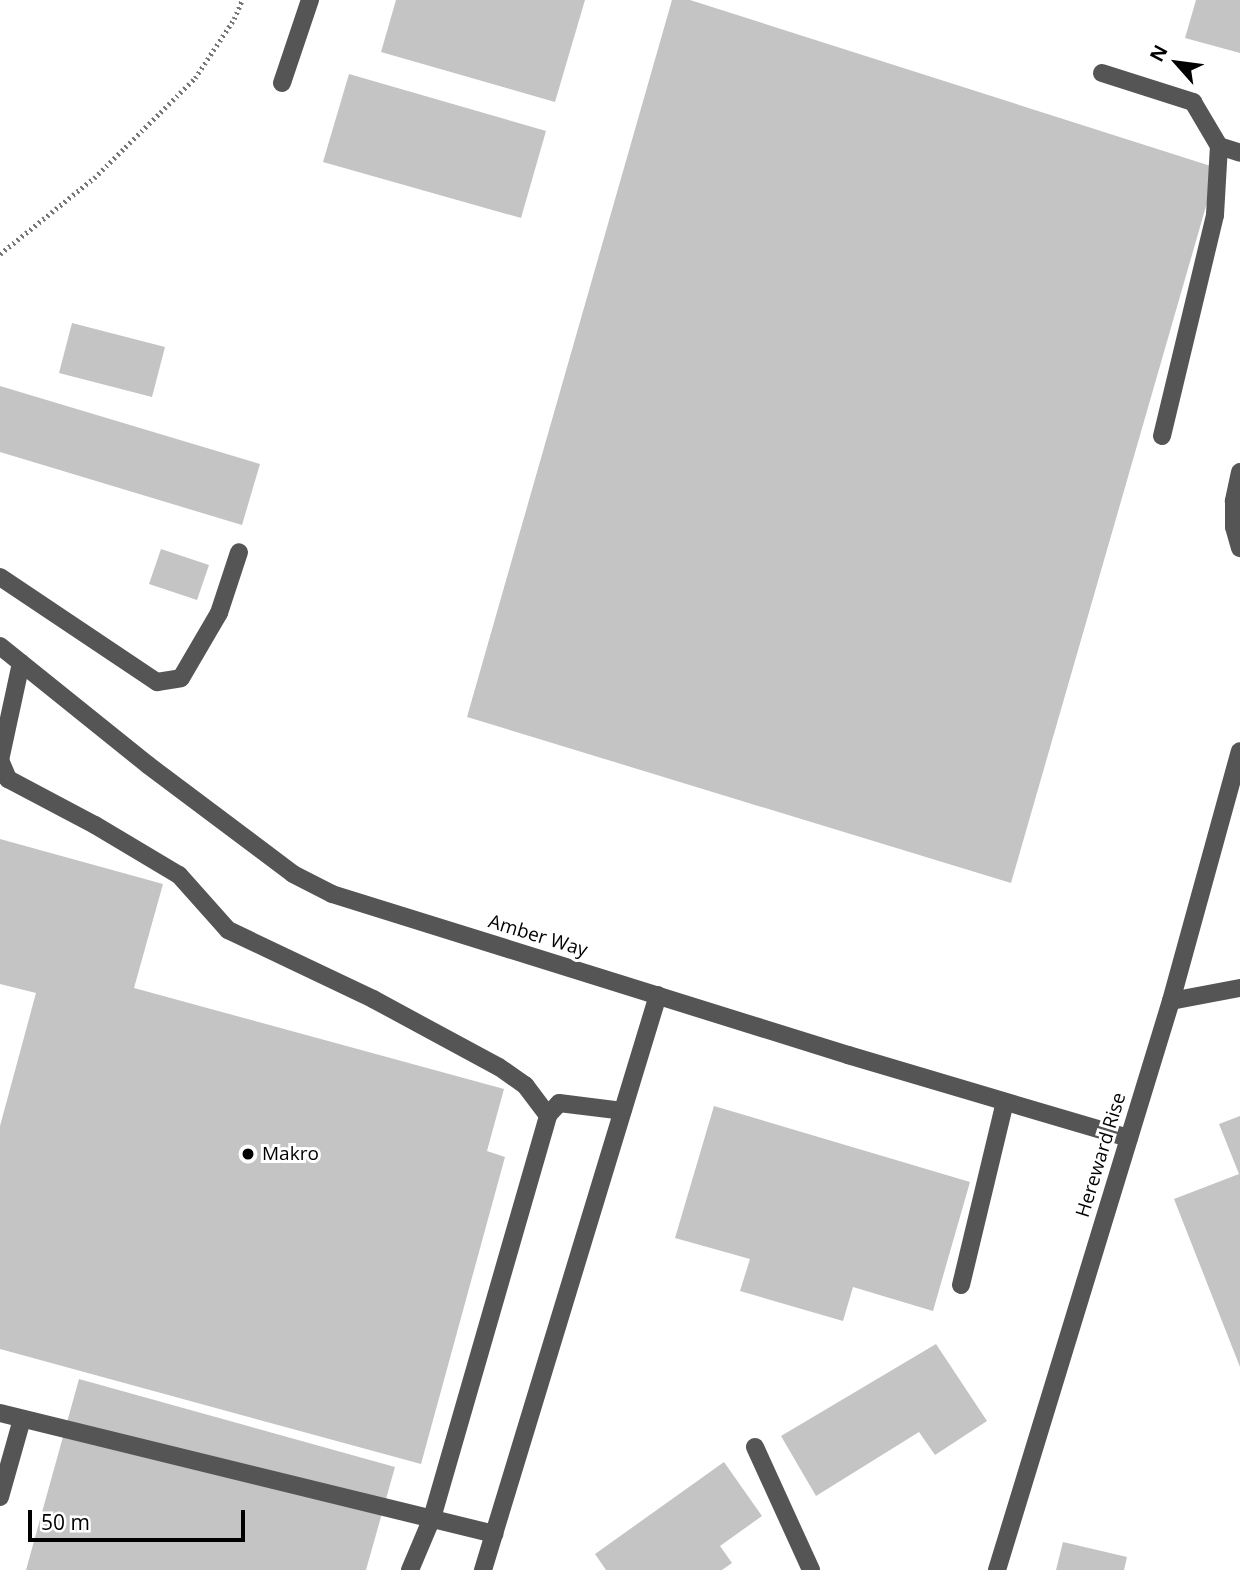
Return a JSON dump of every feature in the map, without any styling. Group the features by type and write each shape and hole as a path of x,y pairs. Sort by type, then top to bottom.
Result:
{"street":[{"path":"282,83 310,0"},
{"path":"1102,73 1193,102 1219,146 1215,215 1163,436"},
{"path":"1219,146 1240,153"},
{"path":"1240,472 1234,501 1234,527 1240,548"},
{"path":"0,577 157,682 181,678 219,613 239,552"},
{"name":"Amber Way","path":"0,646 148,765 293,874 332,894 1129,1138"},
{"path":"21,663 1,760 8,779 95,825 179,876 228,930 373,999 499,1067 525,1085 548,1115"},
{"name":"Hereward Rise","path":"998,1570 1171,1001 1240,751"},
{"path":"1171,1001 1240,988"},
{"path":"483,1570 658,995"},
{"path":"961,1285 1005,1102"},
{"path":"411,1570 432,1518 548,1115 559,1103 623,1111"},
{"path":"0,1413 494,1534"},
{"path":"0,1497 22,1419"},
{"path":"755,1447 811,1570"}],"path":[{"path":"0,254 94,178 195,78 234,19 242,0"}],"building":[{"path":"396,0 585,0 555,102 381,52"},
{"path":"672,0 690,0 1217,168 1011,883 467,717"},
{"path":"1196,0 1240,0 1240,53 1185,38"},
{"path":"349,74 546,131 521,218 323,162"},
{"path":"72,323 165,347 152,397 59,373"},
{"path":"0,386 260,464 242,525 0,452"},
{"path":"161,549 209,565 197,600 149,584"},
{"name":"Makro","path":"0,839 163,884 134,988 504,1089 487,1151 505,1157 421,1464 0,1349 0,1126 36,993 0,984"},
{"path":"714,1106 970,1182 933,1311 853,1287 843,1321 740,1291 750,1259 675,1238"},
{"path":"1240,1116 1240,1367 1174,1199 1239,1174 1219,1124"},
{"path":"936,1344 987,1421 935,1455 919,1432 816,1496 781,1436"},
{"path":"79,1379 395,1467 366,1570 26,1570"},
{"path":"724,1462 762,1516 720,1546 732,1563 722,1570 606,1570 595,1554"},
{"path":"1063,1542 1127,1557 1124,1570 1056,1570"}],"place":[{"name":"Makro","path":"248,1154"}]}
